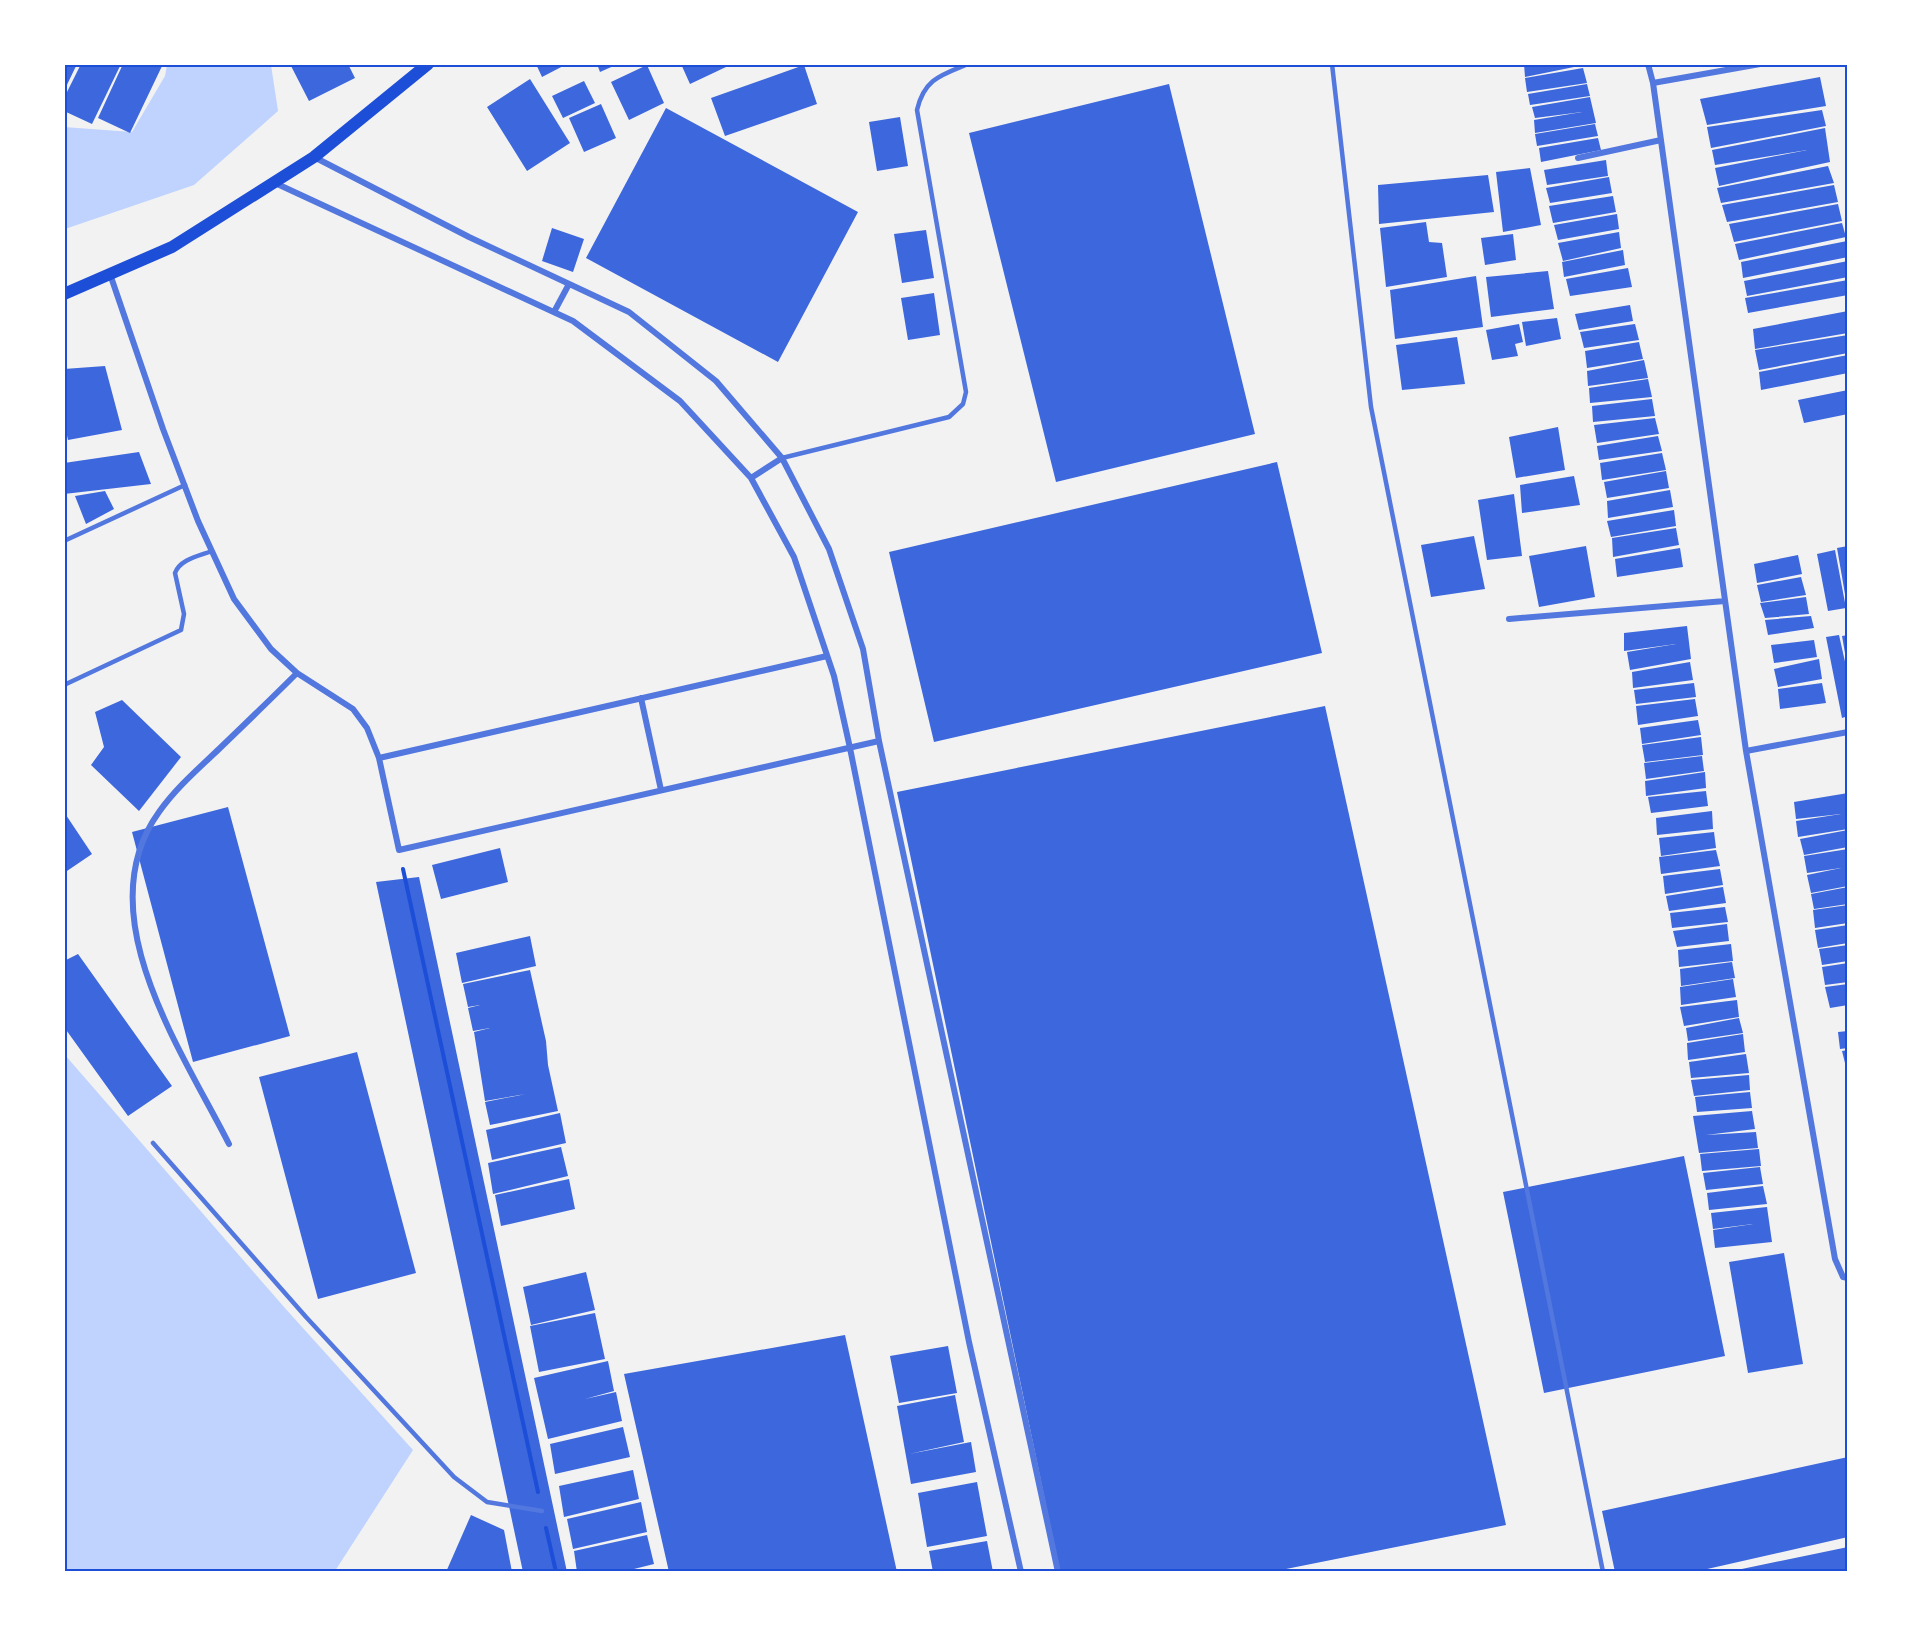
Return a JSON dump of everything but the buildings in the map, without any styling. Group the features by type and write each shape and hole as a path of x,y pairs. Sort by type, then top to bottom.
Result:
{"main road":[{"path":"64,294 172,247 314,156 428,64"}],"street":[{"path":"1648,64 1653,83 1746,751 1835,1259 1843,1277 1848,1278"},
{"path":"1653,83 1760,64"},
{"path":"1578,158 1661,140"},
{"path":"314,156 469,237 628,312 716,381 782,458 829,549 863,649 879,741 1058,1572"},
{"path":"273,183 573,321 680,401 751,478 794,557 834,676 969,1342 1020,1572"},
{"path":"110,274 163,429 212,551 234,599 271,649 297,673 353,709 367,728 379,758 399,850 879,741"},
{"path":"554,312 569,284"},
{"path":"751,478 782,458"},
{"path":"1509,619 1725,601"},
{"path":"379,758 827,656"},
{"path":"229,1144 162,1015 140,952 132,912 132,881 138,853 159,812 181,785 297,673"},
{"path":"641,698 661,790"},
{"path":"1746,751 1848,732"}],"lane":[{"path":"782,458 949,417 963,404 966,392 917,110 921,93 938,77 968,64"},
{"path":"1332,64 1371,407 1603,1572"},
{"path":"64,541 185,485"},
{"path":"64,685 181,630 184,614 176,569 187,560 212,551"},
{"path":"153,1143 306,1317 454,1477 487,1502 542,1511"}],"path":[{"path":"399,850 556,1572"}],"water":[{"path":"167,65 271,65 278,111 194,185 65,229 64,127 132,132 165,76"},
{"path":"65,1055 284,1307 413,1450 335,1571 65,1571"}]}
